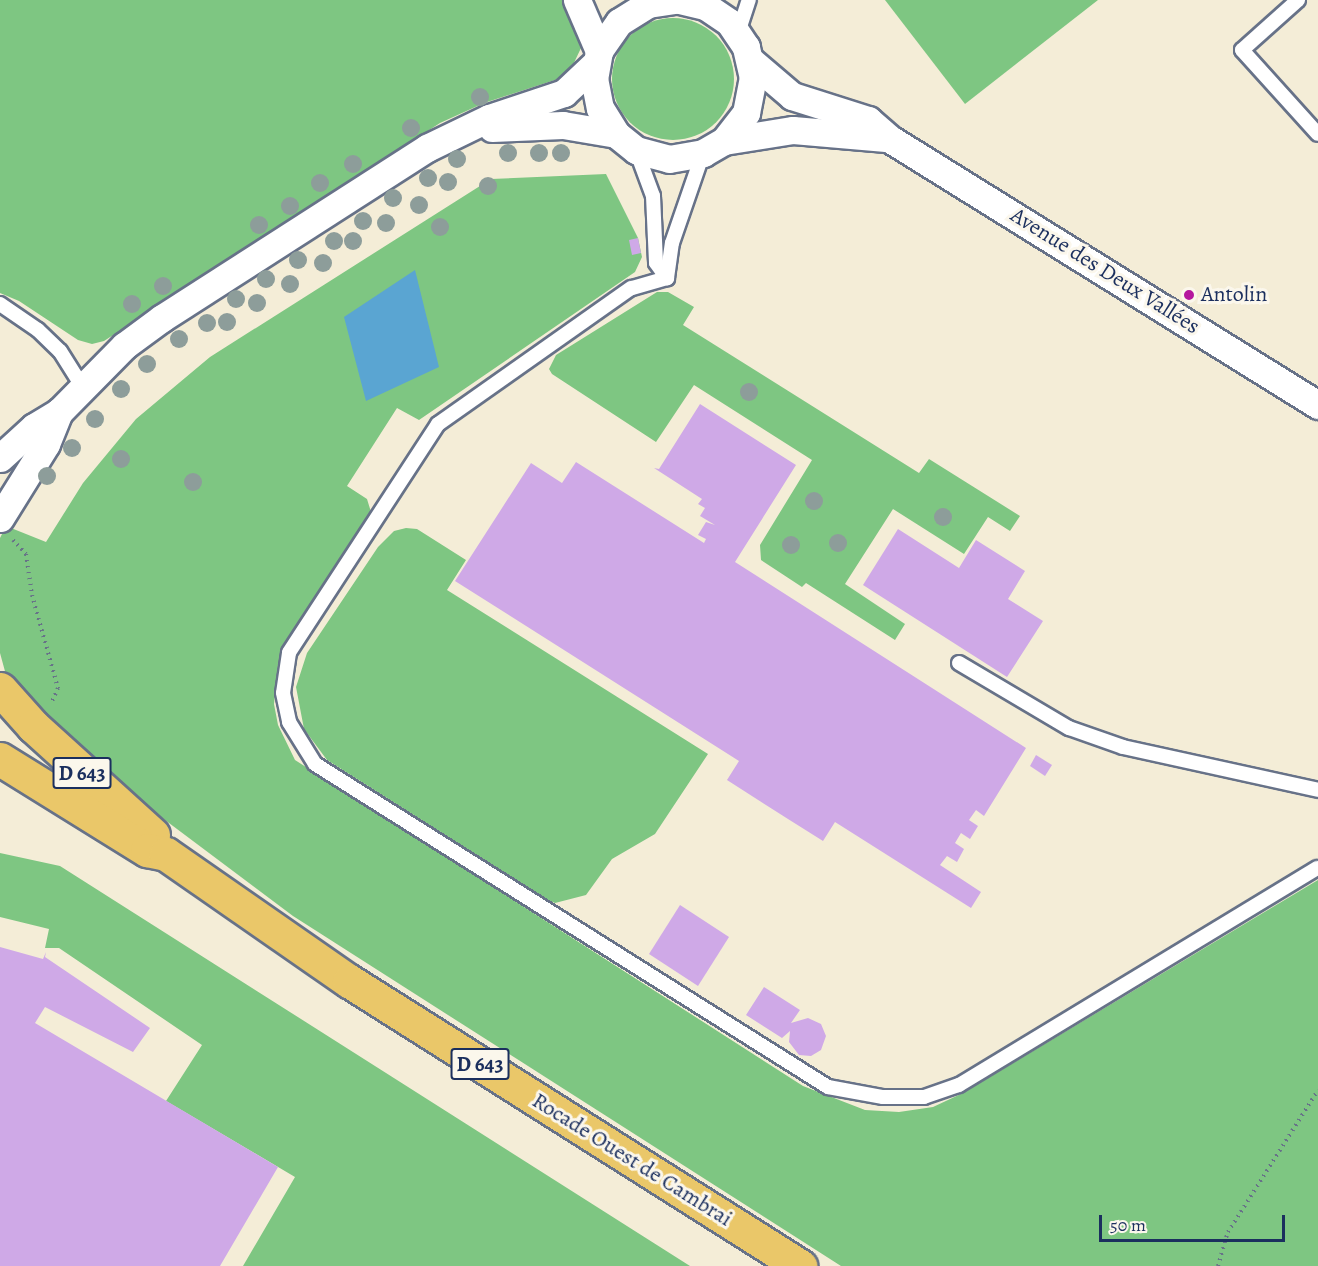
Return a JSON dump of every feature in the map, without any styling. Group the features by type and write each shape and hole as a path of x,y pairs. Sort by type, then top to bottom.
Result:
{"highway":[{"name":"Rocade Ouest de Cambrai","path":"0,689 33,726 137,820 166,854 393,1009 800,1266"},
{"name":"Rocade Ouest de Cambrai","path":"0,759 147,850 166,854"}],"street":[{"path":"577,0 598,57 596,94 603,115 626,142"},
{"path":"0,458 33,427 59,412 82,386 124,346 162,318 410,158 467,127 564,93 598,57 619,22 654,1 677,0 705,6 738,33 751,61 751,96 746,113 713,147 669,159 626,142 563,125 467,127"},
{"name":"Avenue des Deux Vallées","path":"751,61 792,96 868,120 890,139 1318,405"},
{"name":"Avenue des Deux Vallées","path":"713,147 793,130 890,139"},
{"path":"3,527 46,444 59,412"}],"lane":[{"path":"738,33 749,0"},
{"path":"1298,0 1242,50 1318,134"},
{"path":"626,142 652,196 656,263 667,278"},
{"path":"667,278 672,243 713,147"},
{"path":"667,278 631,288 438,424 289,653 283,693 289,722 315,764 828,1087 883,1097 924,1097 959,1085 1318,868"},
{"path":"0,304 18,314 60,351 82,386"},
{"path":"959,663 1069,728 1123,747 1318,790"}],"path":[{"path":"3,527 26,554 35,606 58,688 57,697 33,726"},
{"path":"1218,1266 1228,1232 1318,1090"}],"green space":[{"path":"0,0 565,0 580,24 581,48 572,67 558,79 484,103 440,123 104,341 92,344 78,340 19,301 0,293"},
{"path":"885,0 1098,0 965,104"},
{"path":"673,18 696,23 707,28 716,36 724,45 729,56 734,79 729,102 724,113 716,122 707,130 696,135 673,140 650,135 639,130 630,122 622,113 617,102 612,79 617,56 622,45 630,36 639,28 650,23"},
{"path":"606,174 638,238 642,257 635,272 419,420 397,408 347,486 367,499 371,512 288,638 278,665 274,704 278,725 295,760 803,1086 865,1110 899,1112 933,1107 963,1093 1318,880 1318,1266 841,1266 293,916 89,763 6,675 0,653 0,538 6,526 46,542 83,483 136,419 210,357 491,179"},
{"path":"657,292 668,292 694,307 683,325 919,473 929,459 1020,516 1010,531 988,517 964,554 893,509 845,584 905,624 895,640 806,583 802,587 761,560 760,545 812,460 694,385 656,442 552,374 549,369 556,355"},
{"path":"406,528 417,529 466,560 447,590 708,754 655,834 612,859 586,895 555,903 548,900 327,760 304,729 296,687 307,653 378,547 394,531"},
{"path":"0,853 60,866 690,1266 243,1266 295,1177 166,1101 202,1045 59,948 45,948 49,929 0,917"}],"water":[{"path":"415,270 439,367 366,401 344,317"}],"building":[{"path":"638,238 641,253 632,255 629,240"},
{"path":"700,404 796,465 735,562 1026,748 984,816 976,810 969,820 978,826 970,839 961,833 955,843 964,849 957,862 947,856 940,865 981,892 971,908 835,822 823,841 788,819 727,780 739,761 455,581 531,463 562,483 576,462 704,543 706,539 698,535 706,522 715,525 700,516 705,508 698,504 702,499 654,468 659,469"},
{"path":"898,529 959,568 976,540 1025,571 1008,599 1043,621 1007,677 863,585"},
{"path":"1036,755 1052,765 1045,776 1030,766"},
{"path":"680,905 729,937 698,986 649,954"},
{"path":"0,947 43,959 46,952 45,957 150,1028 133,1052 45,1007 35,1023 278,1167 220,1266 0,1266"},
{"path":"764,987 800,1010 791,1023 808,1018 821,1024 826,1036 821,1050 811,1056 799,1055 789,1042 790,1031 782,1038 746,1015"}],"place":[{"name":"Antolin","path":"1189,295"}]}
